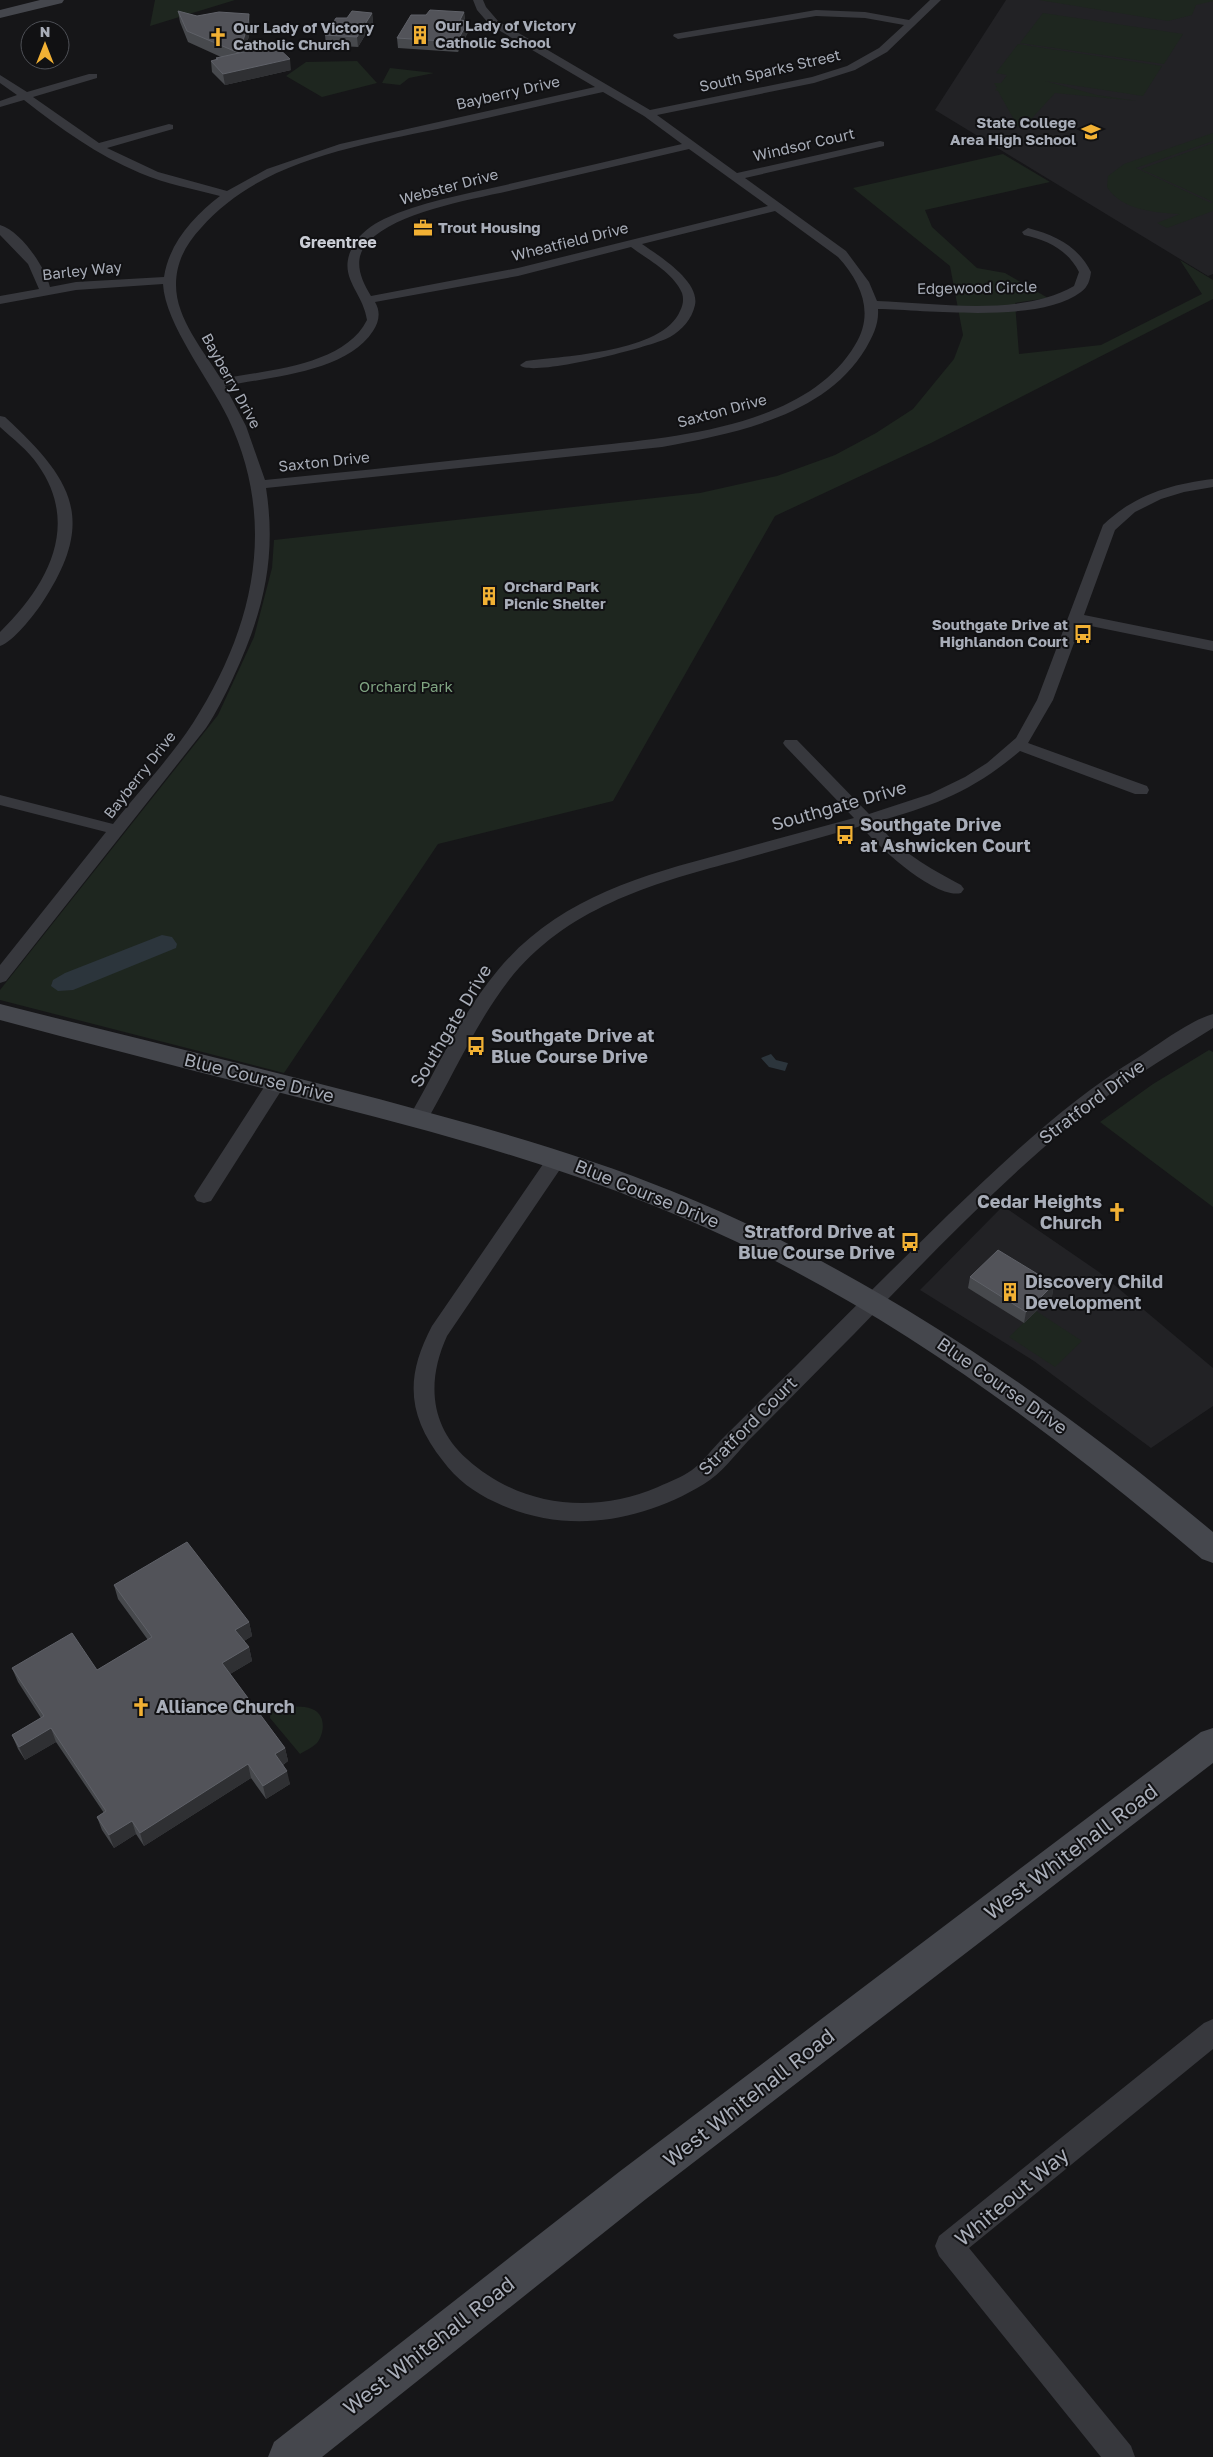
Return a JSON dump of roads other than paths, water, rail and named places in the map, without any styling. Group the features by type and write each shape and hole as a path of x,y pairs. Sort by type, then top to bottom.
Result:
{"main road":[{"path":"0,12 37,0"},
{"path":"0,12 57,0"},
{"name":"Blue Course Drive","path":"0,1012 418,1119 557,1159 628,1184 743,1234 800,1261 873,1301 958,1353 1028,1401 1118,1469 1213,1550"},
{"name":"West Whitehall Road","path":"289,2457 374,2388 1213,1743"}],"street":[{"name":"Saxton Drive","path":"258,485 662,443 734,427 780,411 810,396 834,379 862,346 870,327 872,305 864,282 842,254 648,114 494,22 481,8 478,0"},
{"name":"South Sparks Street","path":"648,114 833,74 877,54 936,0"},
{"path":"678,36 816,13 865,15 912,23"},
{"path":"0,104 93,76"},
{"path":"0,78 97,147 146,172 228,195"},
{"name":"Bayberry Drive","path":"0,977 200,725 226,679 243,643 260,587 264,512 246,444 216,384 175,313 169,299 168,280 180,246 206,214 228,195 282,167 336,149 605,88"},
{"path":"97,147 169,127"},
{"name":"Windsor Court","path":"736,177 880,144"},
{"name":"Webster Drive","path":"216,384 310,366 342,355 361,340 373,320 368,300 354,278 352,267 355,254 366,238 387,222 436,205 690,145"},
{"name":"Wheatfield Drive","path":"368,300 518,272 778,207"},
{"path":"0,229 29,256 39,271 45,290"},
{"name":"Edgewood Circle","path":"872,305 1029,306 1061,298 1077,289 1083,282 1085,272 1076,256 1051,239 1028,232"},
{"path":"526,365 636,346 663,336 683,320 688,311 689,297 682,282 633,243"},
{"name":"Barley Way","path":"0,300 45,290 119,282 168,280"},
{"path":"0,420 45,464 58,488 65,516 63,547 52,577 36,603 0,641"},
{"name":"Southgate Drive","path":"418,1119 483,1004 502,975 523,952 547,932 590,904 627,887 864,821 936,798 993,766 1020,743 1045,700 1108,528 1118,517 1148,498 1164,492 1213,482"},
{"path":"1075,618 1213,646"},
{"path":"791,742 852,804 864,821 905,860 955,889"},
{"path":"1020,743 1141,790"},
{"path":"0,800 118,830"},
{"name":"Stratford Drive","path":"873,1301 1062,1120 1128,1072 1213,1020"},
{"path":"204,1196 277,1083"},
{"name":"Stratford Court","path":"557,1159 439,1332 428,1353 422,1383 424,1407 435,1435 456,1463 476,1482 510,1500 538,1509 582,1513 625,1508 665,1496 700,1476 873,1301"},
{"name":"Whiteout Way","path":"1120,2457 949,2246 1213,2032"}],"place":[{"name":"Our Lady of Victory Catholic School","path":"420,35"},
{"name":"Our Lady of Victory Catholic Church","path":"218,37"},
{"name":"State College Area High School","path":"1091,132"},
{"name":"Trout Housing","path":"423,228"},
{"name":"Orchard Park Picnic Shelter","path":"489,596"},
{"name":"Southgate Drive at Highlandon Court","path":"1083,634"},
{"name":"Southgate Drive at Ashwicken Court","path":"845,835"},
{"name":"Southgate Drive at Blue Course Drive","path":"476,1046"},
{"name":"Cedar Heights Church","path":"1117,1212"},
{"name":"Stratford Drive at Blue Course Drive","path":"910,1242"},
{"name":"Discovery Child Development","path":"1010,1292"},
{"name":"Alliance Church","path":"141,1707"}],"district":[{"name":"Greentree","path":"338,242"}],"park label":[{"name":"Orchard Park","path":"406,687"}]}
